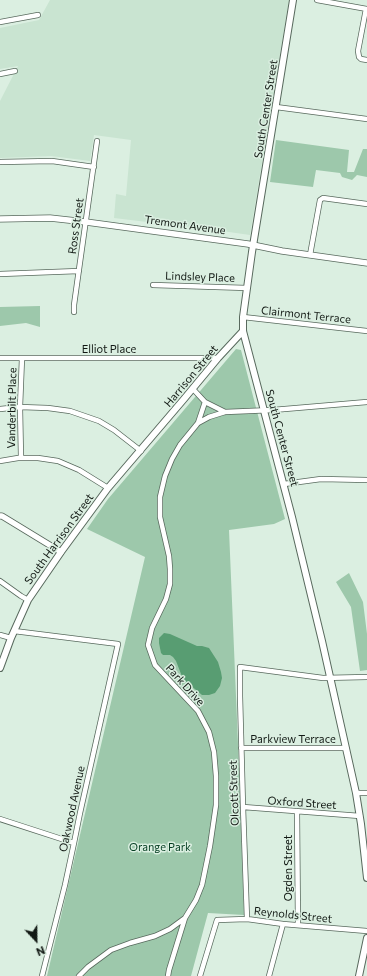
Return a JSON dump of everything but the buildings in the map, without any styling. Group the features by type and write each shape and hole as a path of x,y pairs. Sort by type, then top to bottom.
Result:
{"main road":[{"name":"South Center Street","path":"293,0 247,288 243,317 243,331 284,484 330,677 356,793 367,878"},
{"name":"Harrison Street","path":"154,434 218,358 243,331"},
{"name":"South Harrison Street","path":"0,668 28,600 108,488 154,434"},
{"path":"359,976 367,938"}],"street":[{"path":"317,0 367,9 358,52 359,57 362,60 367,60"},
{"path":"0,22 38,15"},
{"path":"0,74 15,72"},
{"path":"276,107 367,119"},
{"name":"Ross Street","path":"74,312 97,141"},
{"path":"0,162 52,161 94,167"},
{"path":"310,255 320,200 323,198 367,204"},
{"name":"Tremont Avenue","path":"0,219 50,218 86,222 254,245 367,263"},
{"path":"0,274 79,272"},
{"name":"Lindsley Place","path":"153,285 247,288"},
{"name":"Clairmont Terrace","path":"243,317 367,331"},
{"name":"Elliot Place","path":"0,358 218,358"},
{"name":"Vanderbilt Place","path":"20,458 22,358"},
{"path":"193,389 205,402 225,412"},
{"path":"198,423 205,402"},
{"name":"Park Drive","path":"168,976 185,918 196,900 202,885 216,805 216,776 214,752 209,732 198,711 155,665 148,645 152,628 166,599 170,584 169,556 160,517 160,497 165,476 180,445 198,423 209,417 225,412 265,411 367,402"},
{"path":"0,409 20,407 48,408 70,412 99,421 141,450"},
{"path":"0,461 20,458 38,458 58,461 79,470 108,488"},
{"path":"284,484 321,479 367,480"},
{"path":"0,516 61,552"},
{"path":"0,581 28,600"},
{"path":"0,635 13,635"},
{"name":"Oakwood Avenue","path":"13,635 118,644 65,885 42,976"},
{"name":"Olcott Street","path":"247,920 241,748 240,666 323,678 330,677"},
{"path":"330,677 367,677"},
{"name":"Parkview Terrace","path":"241,748 346,748"},
{"path":"356,793 367,793"},
{"name":"Oxford Street","path":"243,807 360,816"},
{"name":"Ogden Street","path":"297,811 298,925"},
{"path":"0,818 74,843"},
{"name":"Park Drive","path":"79,976 88,967 111,950 155,936 185,918"},
{"name":"Reynolds Street","path":"200,976 217,920 247,920 367,931"},
{"path":"269,976 283,924"}],"shaded area":[{"path":"50,0 289,0 250,235 114,218 116,194 126,196 131,140 94,135 90,161 51,156 0,158 0,101 18,66 0,69 0,28 39,20"},
{"path":"164,633 170,634 197,646 209,648 218,662 222,678 220,686 215,693 202,695 183,679 173,657 170,655 163,655 161,653 159,638"}],"green space":[{"path":"276,140 349,150 347,172 354,172 363,149 367,149 367,177 357,175 352,180 342,177 340,173 316,170 313,187 270,182"},
{"path":"40,306 40,327 26,323 0,326 0,307"},
{"name":"Orange Park","path":"236,349 241,350 285,519 274,524 229,530 244,915 208,913 191,976 47,976 145,557 87,529 108,499"},
{"path":"349,573 363,602 367,634 367,670 360,671 351,607 336,582"}]}
